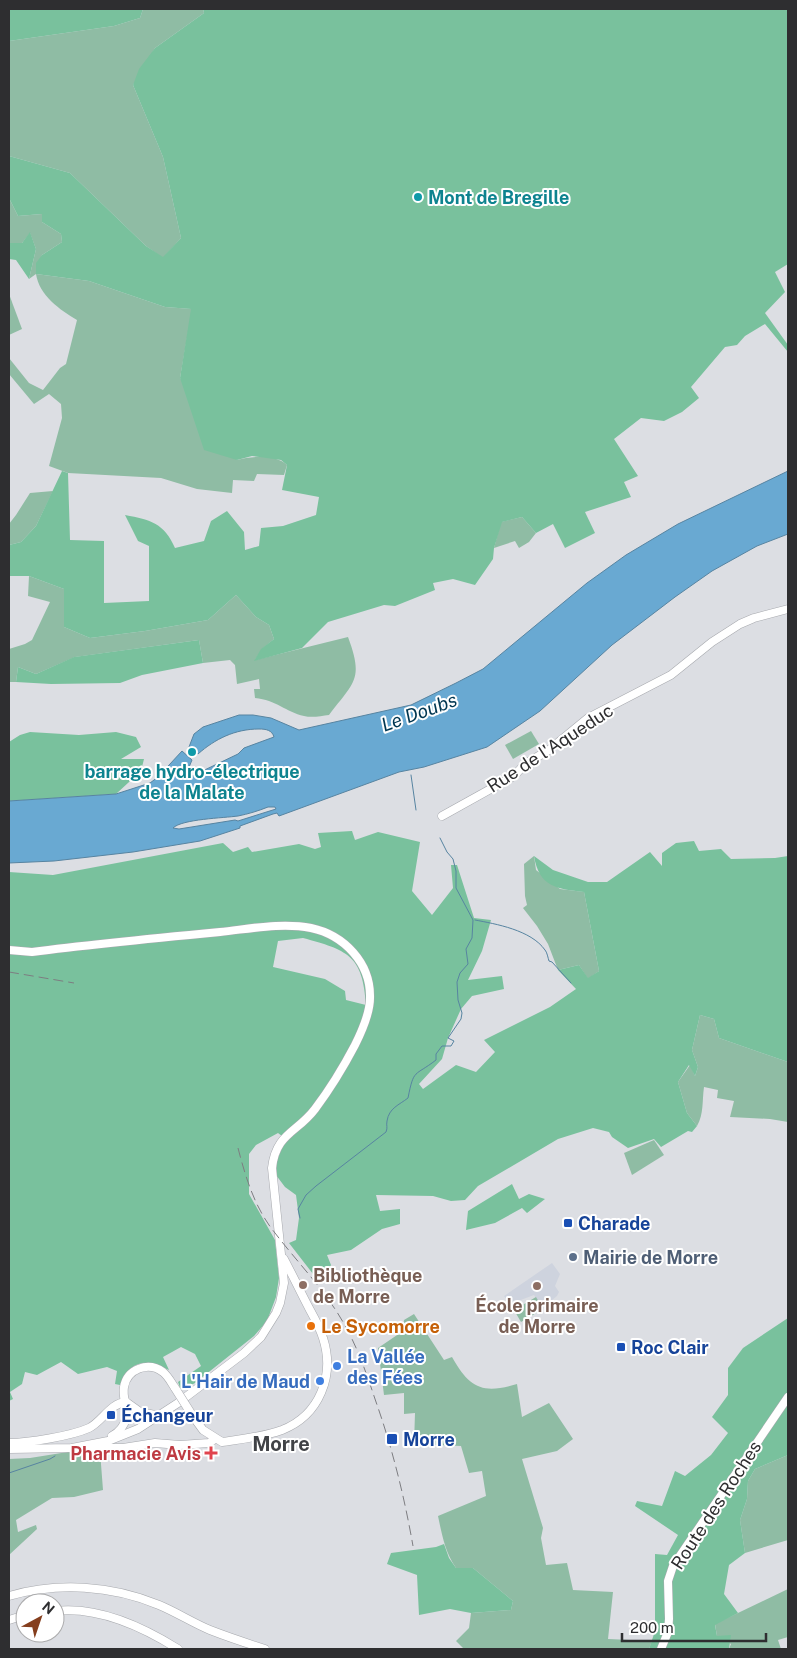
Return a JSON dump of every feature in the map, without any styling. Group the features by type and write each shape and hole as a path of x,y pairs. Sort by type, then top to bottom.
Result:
{"street":[{"name":"Rue de l'Aqueduc","path":"442,816 514,776 525,764 549,750 588,718 671,675 712,642 740,624 754,618 788,609"},
{"path":"9,950 32,952 269,927 311,928 341,941 358,958 367,977 370,999 362,1031 354,1047 310,1115 284,1137 275,1153 272,1168 284,1283 276,1313 266,1330 244,1353 160,1416 138,1429 108,1441 92,1444 9,1453"},
{"path":"92,1444 114,1435 122,1428 126,1415 124,1393 127,1378 141,1367 156,1368 164,1373 203,1430 222,1442 265,1435 282,1430 302,1417 318,1399 328,1375 327,1355 322,1335 282,1254"},
{"name":"Route des Roches","path":"661,1649 668,1632 668,1581 673,1566 788,1397"},
{"path":"9,1442 18,1443 63,1435 88,1428 98,1423 114,1406 121,1402 126,1402 144,1414 160,1416"},
{"path":"9,1449 122,1448 154,1443 180,1445 209,1443 215,1439"},
{"path":"9,1597 40,1589 76,1587 103,1590 139,1598 172,1610 208,1629 264,1649"},
{"path":"65,1611 84,1612 121,1620 154,1635 178,1649"}],"shaded area":[{"name":"École primaire de Morre","path":"552,1263 560,1274 555,1286 559,1292 546,1307 543,1309 534,1295 510,1304 504,1296"}],"green space":[{"path":"9,9 143,9 140,18 114,26 9,41"},
{"path":"143,9 203,9 204,13 155,48 133,85 163,157 181,238 163,258 146,246 70,173 9,156 9,41 114,26 140,18"},
{"path":"203,9 788,9 788,264 775,272 785,292 765,313 788,345 788,352 765,324 745,336 737,345 725,347 691,387 699,398 682,412 664,421 641,418 614,439 638,476 624,482 631,497 585,512 595,533 565,548 553,524 536,533 522,517 502,522 494,548 493,559 475,585 453,579 433,583 435,590 395,606 384,605 328,622 302,648 254,661 261,649 274,639 269,625 256,617 236,595 208,620 90,638 64,627 64,589 29,576 9,576 9,545 21,542 36,526 62,471 68,473 70,540 104,541 104,603 149,601 149,546 138,541 125,515 156,524 166,533 175,548 204,541 211,521 227,511 244,532 245,550 259,546 261,528 283,526 316,515 319,497 282,490 287,465 281,460 252,456 237,460 204,450 180,378 191,309 165,307 89,281 36,274 36,263 42,255 62,242 61,234 42,222 42,214 18,216 9,198 9,156 70,173 146,246 163,257 181,238 163,157 133,85 139,69 155,48 204,13"},
{"path":"9,198 18,216 42,214 42,222 61,234 62,242 42,255 36,274 29,279 36,249 30,233 22,243 9,243"},
{"path":"30,232 36,249 29,279 16,260 9,259 9,243 22,243"},
{"path":"36,274 89,281 165,307 192,309 180,378 237,460 256,457 276,459 287,465 284,475 257,474 254,481 233,480 232,493 197,489 161,478 68,473 49,466 62,418 61,404 49,394 34,404 9,374 9,358 29,383 43,390 60,368 66,364 77,320 51,301 41,289"},
{"path":"9,294 22,329 9,335"},
{"path":"53,491 36,526 21,542 9,545 9,524 30,493"},
{"path":"522,517 536,533 529,542 519,548 515,541 494,548 501,522"},
{"path":"29,576 64,589 64,627 90,638 208,620 236,595 256,617 269,625 274,639 262,649 255,660 348,637 355,663 356,672 354,680 329,715 304,716 269,701 255,698 254,689 260,689 259,679 237,684 235,665 230,660 203,663 199,640 75,657 36,674 18,667 16,682 9,682 9,649 32,640 50,602 28,596"},
{"path":"199,640 203,663 142,675 120,683 51,684 16,682 18,667 36,674 74,657"},
{"path":"531,731 539,744 513,759 505,745"},
{"path":"30,732 79,735 116,732 136,737 141,747 121,759 144,759 141,771 116,794 9,801 9,742 20,735"},
{"path":"352,831 355,840 378,832 420,842 412,891 432,915 453,888 451,865 457,865 474,918 491,920 482,951 468,980 502,976 504,989 472,996 461,1009 448,1038 442,1059 419,1084 423,1089 456,1065 476,1072 495,1052 484,1040 550,1007 576,989 558,970 579,965 588,978 599,971 584,892 558,887 545,880 536,866 534,856 553,870 588,882 607,882 650,852 662,866 662,853 676,843 694,841 699,851 721,849 731,859 788,856 788,1062 719,1038 714,1019 700,1015 692,1050 698,1067 695,1076 689,1065 678,1082 687,1113 697,1126 692,1132 688,1131 661,1147 654,1139 628,1148 612,1137 609,1132 593,1128 558,1139 478,1186 465,1200 451,1201 433,1196 376,1195 380,1211 400,1209 400,1224 382,1229 351,1250 327,1255 331,1265 323,1281 320,1283 289,1243 296,1240 299,1218 296,1195 285,1187 276,1175 277,1160 286,1139 278,1133 256,1145 249,1154 249,1194 275,1240 279,1278 276,1297 267,1321 254,1336 195,1383 181,1390 178,1382 201,1366 195,1354 181,1347 163,1357 169,1370 153,1364 140,1364 129,1370 120,1385 115,1384 117,1371 107,1367 78,1374 61,1362 37,1375 25,1372 22,1384 10,1392 13,1399 9,1401 9,872 53,875 223,843 233,852 248,847 252,852 299,844 315,849 321,847 318,833","holes":["303,938 331,946 350,957 361,975 366,1005 346,1000 345,991 325,979 273,967 278,941"]},
{"path":"534,856 536,870 560,889 584,892 599,971 588,979 579,965 558,970 548,944 523,908 527,905 524,864"},
{"path":"700,1015 714,1019 719,1038 788,1062 788,1122 730,1117 734,1101 717,1098 718,1090 704,1087 702,1112 697,1126 687,1113 678,1082 690,1065 695,1076 698,1067 692,1050"},
{"path":"654,1140 664,1155 632,1175 624,1153"},
{"path":"512,1184 519,1199 529,1194 545,1199 527,1213 522,1208 495,1223 466,1230 468,1211"},
{"path":"536,1297 543,1309 521,1322 514,1310"},
{"path":"414,1314 444,1360 452,1357 465,1376 472,1382 478,1386 495,1389 517,1384 522,1417 549,1403 573,1439 557,1451 522,1459 543,1528 541,1538 546,1565 567,1563 573,1590 613,1592 608,1639 652,1641 649,1649 464,1649 456,1641 469,1628 471,1613 511,1610 513,1601 473,1568 456,1568 447,1550 441,1530 438,1516 486,1496 482,1471 469,1473 461,1446 414,1444 415,1413 404,1414 404,1393 384,1395 378,1348 403,1331 404,1320"},
{"path":"788,1318 788,1455 755,1469 748,1481 747,1499 740,1520 745,1553 729,1565 724,1594 738,1613 715,1625 717,1636 731,1635 729,1649 649,1649 655,1631 655,1554 667,1555 678,1535 635,1506 637,1501 662,1506 675,1471 685,1476 711,1455 728,1433 712,1417 728,1395 728,1368 743,1348"},
{"path":"74,1451 100,1451 103,1490 74,1497 52,1498 16,1520 18,1532 36,1525 37,1529 9,1555 9,1459 30,1458"},
{"path":"788,1455 788,1540 745,1553 740,1520 747,1499 748,1481 755,1469"},
{"path":"444,1544 449,1558 456,1568 473,1568 513,1601 511,1610 471,1613 450,1609 419,1615 417,1575 387,1564 391,1553 436,1547"},
{"path":"788,1589 788,1637 778,1640 781,1649 729,1649 731,1644 717,1636 715,1624"}],"water":[{"name":"Le Doubs","path":"788,471 788,534 757,546 712,571 675,597 612,645 540,711 487,747 424,767 399,772 279,816 277,813 273,814 240,826 240,828 200,841 133,852 54,861 9,863 9,801 116,794 150,783 182,751 192,760 187,772 192,776 238,754 244,748 274,737 270,731 250,729 226,736 198,754 189,747 194,734 203,727 239,715 271,718 299,730 411,705 483,669 587,583 626,555 678,524","holes":["268,807 275,807 276,809 238,821 179,829 173,828 194,821 238,816"]}],"waterway":[{"path":"411,775 416,810"},
{"path":"300,1218 298,1209 306,1195 386,1132 390,1113 408,1098 416,1074 436,1060 436,1054 442,1046 451,1046 454,1041 448,1038 461,1019 462,1013 458,1000 457,982 460,973 468,964 466,949 472,938 473,920 456,888 456,871 453,859 440,838"},
{"path":"475,920 513,929 531,937 545,950 549,961 571,983"},
{"path":"9,1473 55,1456"}],"railway":[{"path":"9,972 74,983"},
{"path":"238,1148 250,1188 263,1216 335,1309 357,1350 372,1389 392,1453 402,1490 413,1546"}],"place":[{"name":"Mont de Bregille","path":"418,197"},
{"name":"barrage hydro-électrique de la Malate","path":"192,752"},
{"name":"Charade","path":"568,1223"},
{"name":"Mairie de Morre","path":"573,1257"},
{"name":"Bibliothèque de Morre","path":"303,1285"},
{"name":"École primaire de Morre","path":"537,1286"},
{"name":"Le Sycomorre","path":"311,1326"},
{"name":"Roc Clair","path":"621,1347"},
{"name":"La Vallée des Fées","path":"337,1366"},
{"name":"L'Hair de Maud","path":"320,1381"},
{"name":"Échangeur","path":"111,1415"},
{"name":"Morre","path":"392,1439"},
{"name":"Pharmacie Avis","path":"211,1453"}],"district":[{"name":"Morre","path":"281,1444"}]}
